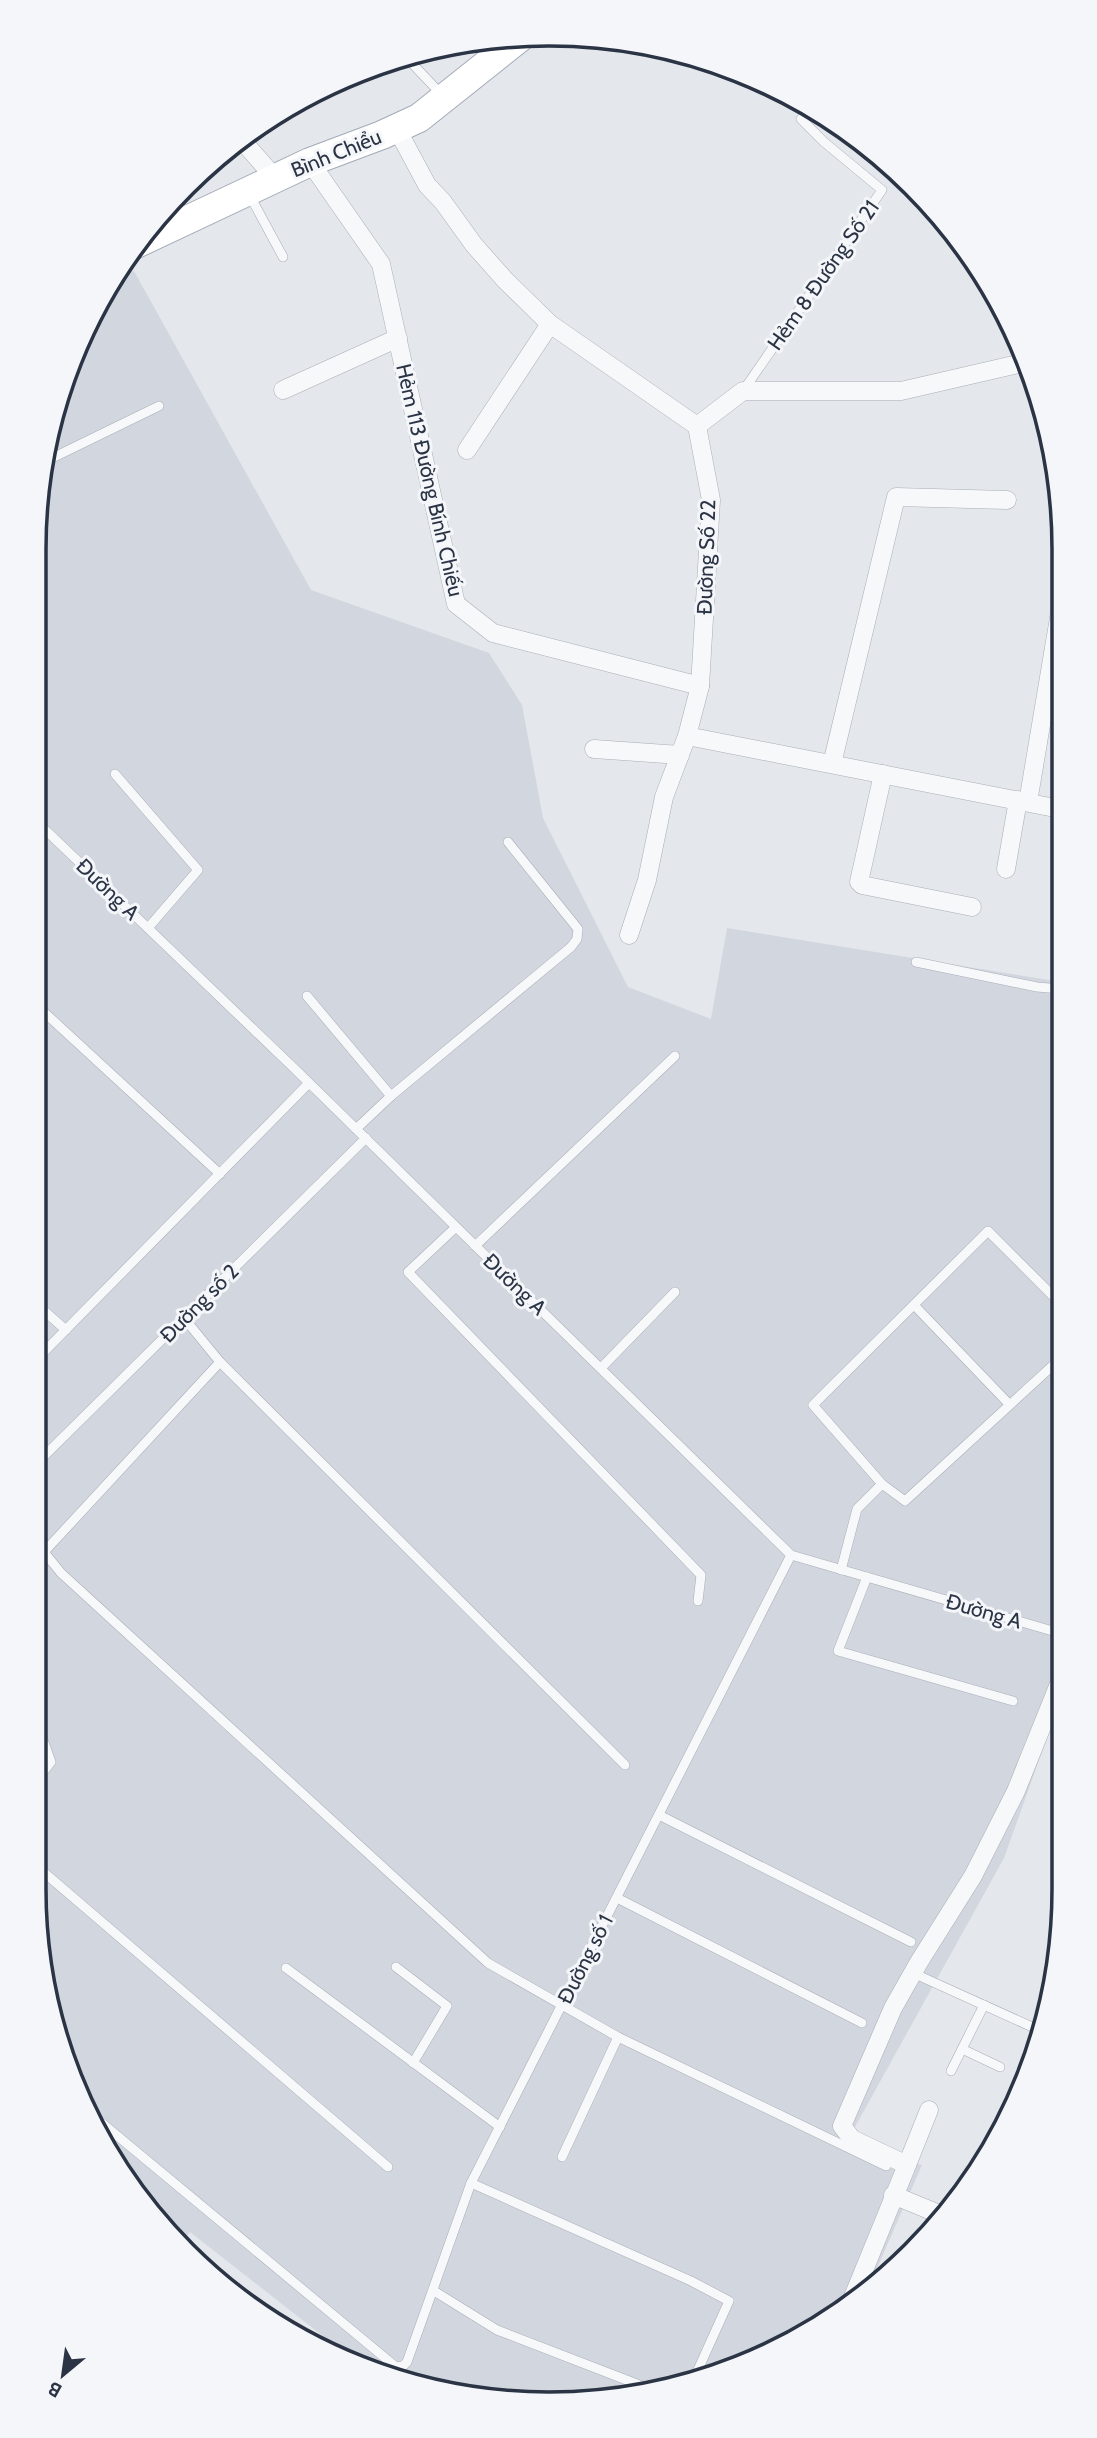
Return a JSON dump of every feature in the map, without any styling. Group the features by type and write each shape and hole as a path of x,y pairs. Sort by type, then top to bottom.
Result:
{"main road":[{"name":"Bình Chiểu","path":"155,235 310,162 419,118 507,48"}],"street":[{"path":"397,129 427,185 505,280 550,324 698,426 743,391 901,391 1016,364"},
{"path":"247,146 275,178"},
{"name":"Hẻm 113 Đường Bính Chiếu","path":"310,162 381,264 456,604 493,633 701,686"},
{"path":"467,450 550,324"},
{"path":"283,390 398,338"},
{"name":"Đường Số 22","path":"629,935 647,880 664,797 687,736 701,686 711,499 698,426"},
{"path":"832,764 896,497 1007,500"},
{"path":"1006,869 1023,801 1052,653"},
{"path":"687,736 1052,806"},
{"path":"594,749 680,755"},
{"path":"883,774 859,882 972,907"},
{"path":"907,2165 852,2139 842,2126 893,2008 973,1876 1016,1791 1052,1701"},
{"path":"857,2288 929,2110"},
{"path":"893,2195 934,2212"}],"lane":[{"path":"413,64 445,97"},
{"name":"Hẻm 8 Đường Số 21","path":"743,391 882,190 824,142 801,119 804,115"},
{"path":"247,191 283,257"},
{"path":"54,457 159,406"},
{"path":"116,774 198,870 148,928"},
{"name":"Đường A","path":"46,830 366,1138 791,1555 1052,1631"},
{"path":"356,1129 391,1096 571,947 577,939 578,929 508,842"},
{"path":"916,962 1052,988"},
{"path":"307,996 391,1096"},
{"path":"46,1014 220,1174"},
{"path":"475,1246 675,1056"},
{"path":"46,1350 309,1083"},
{"name":"Đường số 2","path":"46,1454 366,1138"},
{"path":"456,1227 408,1272 701,1575 698,1601"},
{"path":"1052,1295 988,1231 813,1405 882,1484 905,1501 1052,1366"},
{"path":"601,1368 675,1292"},
{"path":"914,1305 1009,1404"},
{"path":"46,1312 66,1330"},
{"path":"184,1318 220,1362 625,1765"},
{"path":"46,1550 220,1362"},
{"path":"841,1570 857,1509 882,1484"},
{"path":"46,1554 61,1573 488,1963 618,2037 886,2166"},
{"name":"Đường số 1","path":"104,2125 396,2367 403,2366 407,2362 434,2291 471,2183 791,1555"},
{"path":"867,1577 838,1651 1013,1701"},
{"path":"46,1748 51,1762 46,1768"},
{"path":"659,1815 911,1942"},
{"path":"46,1874 388,2167"},
{"path":"617,1899 862,2023"},
{"path":"396,1967 447,2007 413,2063"},
{"path":"286,1968 500,2127"},
{"path":"913,1973 1032,2027"},
{"path":"951,2071 984,2005"},
{"path":"562,2157 618,2037"},
{"path":"962,2049 1000,2067"},
{"path":"471,2183 691,2281 729,2301 698,2369"},
{"path":"434,2291 497,2330 638,2384"}],"shaded area":[{"path":"134,271 311,590 489,653 522,705 543,818 628,987 711,1019 727,928 1052,981 1052,1724 1004,1858 846,2143 922,2165 875,2272 828,2308 771,2341 710,2366 679,2375 614,2388 548,2393 516,2391 450,2383 418,2375 387,2366 333,2344 190,2232 186,2237 149,2196 97,2112 72,2051 63,2020 50,1955 46,1890 47,516 55,450 72,387 97,326 126,275"}]}
